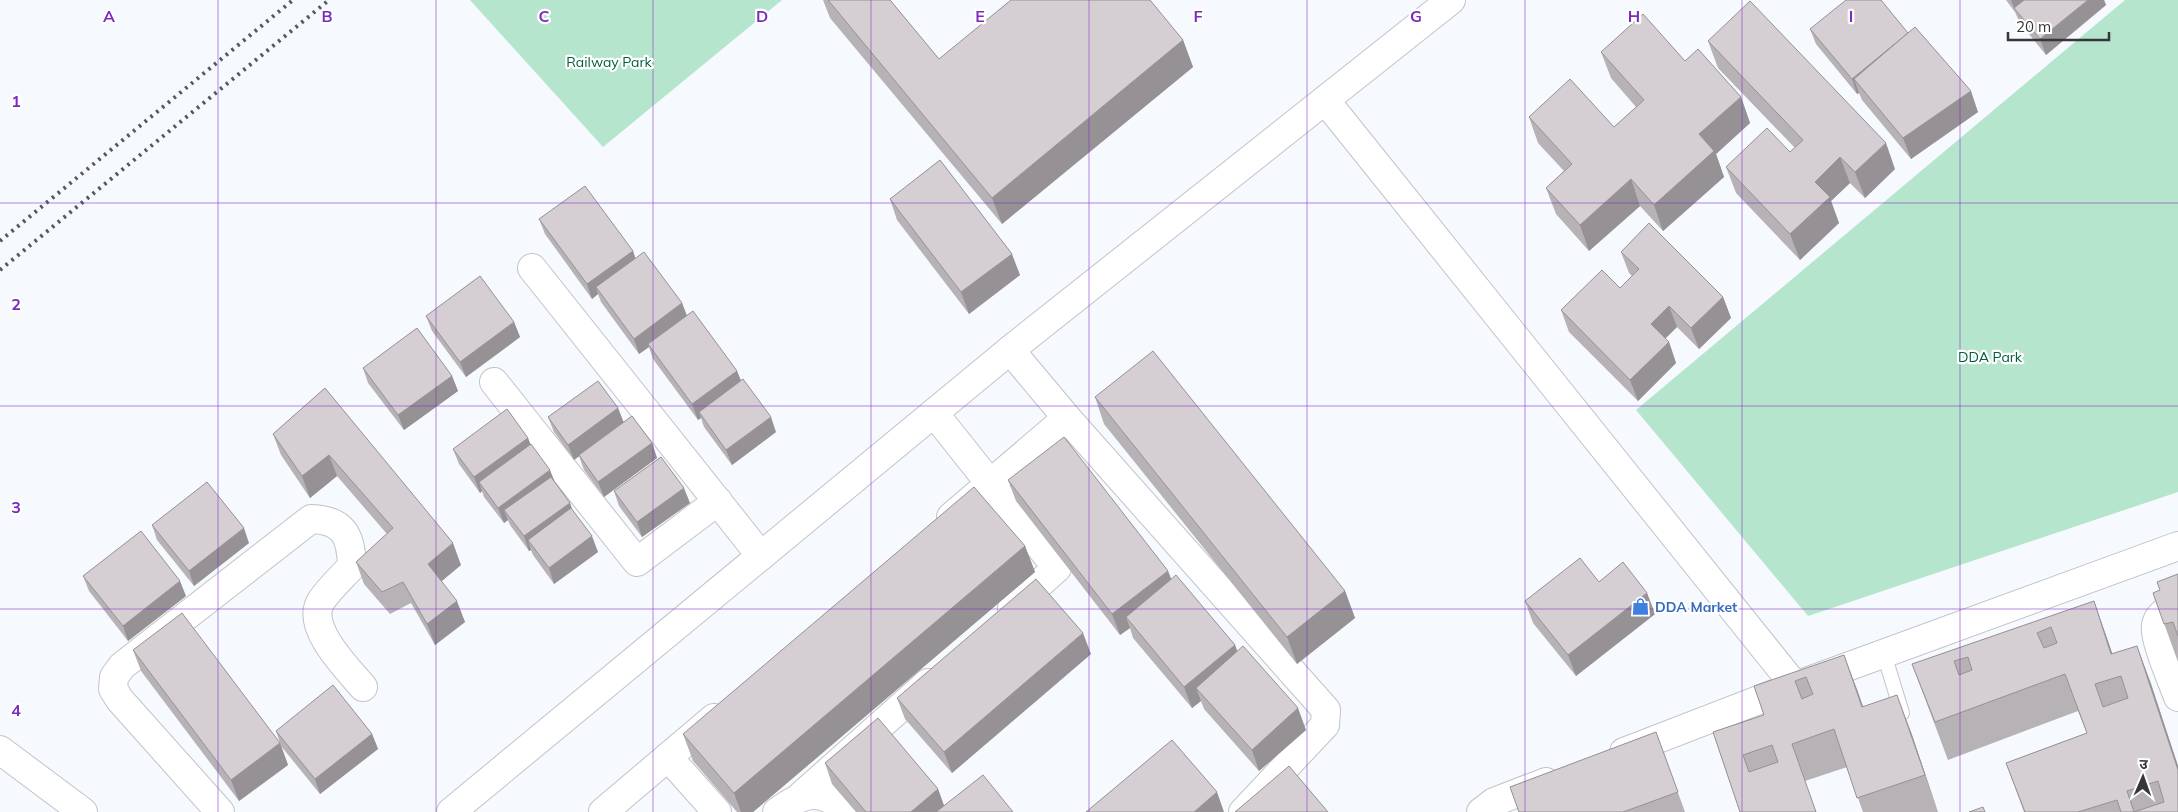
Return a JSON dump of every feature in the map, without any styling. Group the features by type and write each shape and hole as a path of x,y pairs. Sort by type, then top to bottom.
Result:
{"street":[{"path":"451,812 1010,350 1451,0"},
{"path":"1325,100 1795,686"},
{"path":"532,268 761,556"},
{"path":"1010,350 1067,418 1326,710 1325,725 1243,812"},
{"path":"494,382 637,562 718,501"},
{"path":"934,413 1057,568 991,626"},
{"path":"930,534 1067,418"},
{"path":"220,812 120,700 112,689 114,677 122,666 311,519 327,520 345,532 352,547 352,566 320,602 317,618 321,634 362,687"},
{"path":"1603,760 1795,686 2178,546"},
{"path":"2178,604 2164,612 2156,625 2157,636 2178,697"},
{"path":"777,812 802,795 948,665"},
{"path":"602,812 735,699"},
{"path":"0,750 83,812"},
{"path":"668,757 717,812"},
{"path":"1491,809 1567,774"},
{"path":"802,795 821,796 838,803 846,812"}],"lane":[{"path":"1884,654 1907,728"}],"green space":[{"name":"Railway Park","path":"470,0 782,0 603,147"},
{"name":"DDA Park","path":"2125,0 2178,0 2178,492 1808,616 1636,410"}],"building":[{"path":"828,0 890,0 939,59 1011,0 1150,0 1183,40 992,198"},
{"path":"1846,0 1881,0 1908,33 1852,79 1810,29"},
{"path":"2024,0 2088,0 2040,39 2014,8"},
{"path":"1750,1 1886,143 1855,172 1840,157 1815,182 1830,197 1790,234 1726,167 1767,128 1790,152 1803,140 1708,41"},
{"path":"1643,14 1685,61 1698,49 1741,97 1699,134 1714,151 1654,205 1631,179 1580,225 1546,188 1572,164 1529,117 1570,79 1614,127 1644,100 1601,52"},
{"path":"1915,27 1971,91 1903,138 1854,79"},
{"path":"940,160 1012,254 961,292 890,199"},
{"path":"585,186 633,251 587,284 539,219"},
{"path":"1649,223 1723,297 1691,328 1669,306 1651,324 1669,342 1630,380 1561,310 1602,270 1620,288 1639,269 1621,252"},
{"path":"644,252 682,303 634,339 596,287"},
{"path":"480,276 514,322 460,362 426,316"},
{"path":"693,311 737,371 692,404 648,344"},
{"path":"417,328 452,376 398,415 363,368"},
{"path":"1153,351 1345,591 1287,637 1095,397"},
{"path":"743,379 771,417 726,450 699,412"},
{"path":"598,381 618,408 568,445 548,417"},
{"path":"325,388 453,543 428,564 457,601 427,624 403,582 382,592 356,562 393,528 329,455 302,476 273,434"},
{"path":"507,409 528,438 474,477 453,449"},
{"path":"632,416 652,443 598,482 579,455"},
{"path":"1064,437 1168,571 1112,614 1008,480"},
{"path":"531,444 550,470 498,508 479,482"},
{"path":"661,457 684,488 637,522 614,491"},
{"path":"551,477 570,503 524,536 504,510"},
{"path":"207,482 244,528 189,571 152,525"},
{"path":"974,487 1025,546 734,793 683,734"},
{"path":"571,508 592,536 549,568 528,540"},
{"path":"141,531 180,581 123,626 83,576"},
{"path":"1580,558 1599,582 1623,562 1647,593 1568,655 1525,601"},
{"path":"2178,574 2178,636 2173,622 2164,624 2153,593 2160,590 2157,582"},
{"path":"1176,575 1235,645 1184,687 1126,617"},
{"path":"1036,579 1083,633 944,752 897,698"},
{"path":"2094,601 2111,654 2137,646 2178,770 2178,812 2134,812 2121,812 2117,800 2078,812 2025,812 2006,763 2087,733 2065,674 1935,722 1912,664","holes":["2051,627 2057,643 2044,648 2037,633","1968,657 1972,670 1959,675 1954,661","2121,676 2128,698 2103,707 2095,684","2158,781 2164,802 2134,812 2127,791"]},
{"path":"182,613 280,743 231,780 133,650"},
{"path":"1243,646 1298,708 1252,750 1196,688"},
{"path":"1844,655 1862,707 1897,695 1925,775 1857,798 1834,729 1792,744 1816,812 1740,812 1713,732 1764,715 1754,686","holes":["1806,677 1813,694 1802,699 1795,681","1772,745 1778,762 1749,772 1743,755"]},
{"path":"333,685 372,734 315,779 276,731"},
{"path":"878,718 938,789 911,812 866,812 825,763"},
{"path":"1656,732 1678,792 1623,812 1519,812 1510,787"},
{"path":"1172,740 1217,792 1194,812 1086,812"},
{"path":"1289,766 1328,812 1235,812"},
{"path":"983,775 1013,812 936,812"},
{"path":"1983,807 1985,812 1969,812"}],"railway":[{"path":"0,241 293,0"},
{"path":"0,270 329,0"}],"place":[{"name":"DDA Market","path":"1641,607"}]}
